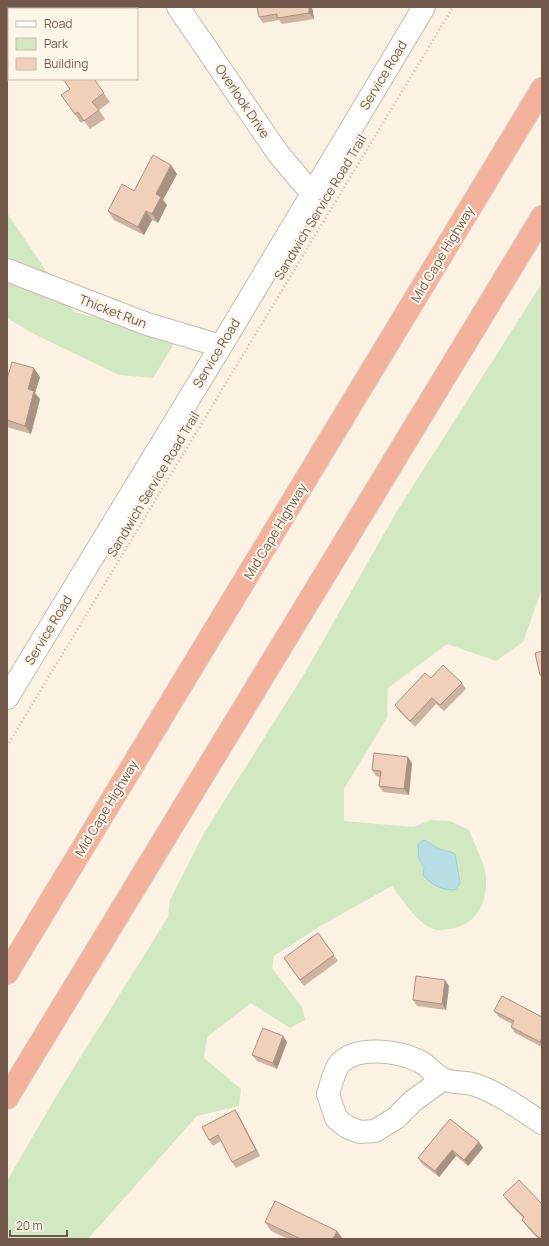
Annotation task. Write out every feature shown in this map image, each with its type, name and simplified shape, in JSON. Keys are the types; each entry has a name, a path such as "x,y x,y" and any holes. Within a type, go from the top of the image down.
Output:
{"highway":[{"name":"Mid Cape Highway","path":"7,973 542,89"},
{"path":"7,1098 542,217"}],"street":[{"name":"Overlook Drive","path":"178,7 277,152 302,182 313,192"},
{"name":"Service Road","path":"7,698 221,346 424,7"},
{"name":"Thicket Run","path":"7,270 147,324 221,346"},
{"path":"443,1079 413,1101 396,1118 375,1131 360,1132 347,1127 336,1118 328,1094 339,1064 349,1057 365,1053 398,1053 420,1061 443,1079 475,1084 511,1103 542,1123"}],"path":[{"name":"Sandwich Service Road Trail","path":"7,746 453,7"}],"green space":[{"path":"7,213 74,312 132,326 183,329 153,378 119,375 34,334 7,318"},
{"path":"542,283 542,589 523,642 496,661 447,644 388,688 387,718 344,789 344,821 414,827 431,820 450,821 469,830 486,875 485,894 479,911 474,918 459,927 437,930 424,924 406,905 392,886 322,925 274,956 272,968 302,1007 305,1020 290,1028 251,1003 207,1037 204,1058 241,1089 239,1106 197,1116 88,1239 7,1239 7,1181 58,1093 168,917 170,900 204,833 303,676 397,511"}],"water":[{"path":"423,840 439,849 455,854 460,883 455,890 437,886 423,875 424,867 419,859 418,845"}],"building":[{"path":"257,7 309,7 309,13 277,18 277,14 259,17"},
{"path":"64,80 95,80 104,93 92,102 99,110 84,121 78,112 75,114 61,95 70,89"},
{"path":"153,155 171,165 156,194 161,197 152,214 146,211 138,227 108,211 122,184 134,191"},
{"path":"12,362 34,368 28,389 34,391 25,426 7,420 7,379"},
{"path":"542,651 542,675 540,675 535,653"},
{"path":"443,665 462,683 440,705 432,698 410,721 395,705 425,673 431,678"},
{"path":"374,753 408,757 404,789 379,786 381,771 372,770"},
{"path":"318,933 334,955 300,980 284,958"},
{"path":"416,976 445,980 442,1004 413,1000"},
{"path":"502,996 542,1017 542,1038 540,1042 511,1027 514,1021 494,1011"},
{"path":"263,1028 283,1036 273,1063 252,1055"},
{"path":"235,1110 256,1150 232,1162 218,1135 209,1140 202,1127"},
{"path":"450,1119 479,1142 464,1160 452,1150 435,1171 418,1158"},
{"path":"519,1180 542,1204 542,1236 539,1238 522,1220 524,1217 503,1195"},
{"path":"275,1201 337,1231 333,1239 301,1239 265,1222"}]}
